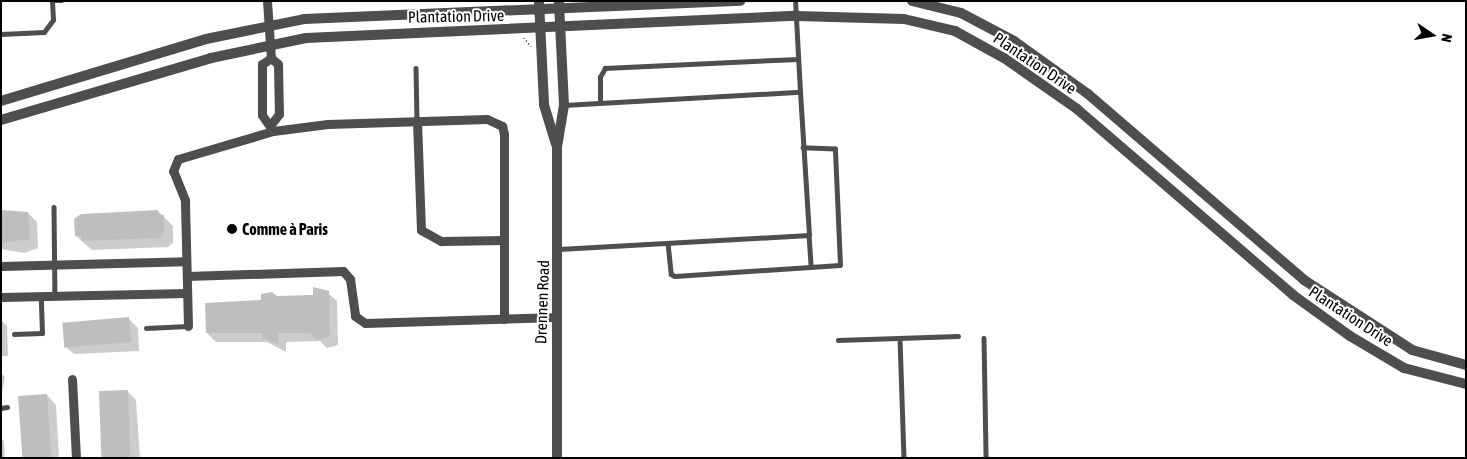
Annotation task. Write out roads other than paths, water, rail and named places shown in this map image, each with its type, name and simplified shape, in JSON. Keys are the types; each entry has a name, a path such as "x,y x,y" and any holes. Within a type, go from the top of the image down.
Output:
{"street":[{"path":"267,1 271,58 278,64 279,114 273,127"},
{"name":"Plantation Drive","path":"1,101 268,25 395,13 559,5 742,1"},
{"name":"Plantation Drive","path":"912,1 974,20 1014,41 1088,94 1304,280 1361,320 1412,350 1466,365"},
{"name":"Drennen Road","path":"557,458 559,249 557,147 564,105 559,5"},
{"name":"Drennen Road","path":"539,6 544,105 557,147"},
{"name":"Plantation Drive","path":"1,120 271,43 396,32 540,29 796,16 904,18 967,38 1004,58 1077,109 1293,295 1350,336 1404,368 1466,384"},
{"path":"967,38 974,20"},
{"path":"271,58 262,64 262,115 273,127"},
{"path":"262,91 278,91"},
{"path":"188,326 185,200 174,171 178,159 273,127 487,119 502,126 504,319"},
{"path":"417,121 421,230 441,241 504,240"},
{"path":"1,266 186,262"},
{"path":"187,276 339,270 350,279 354,316 365,323 557,317"},
{"path":"1,297 188,293"},
{"path":"72,379 76,458"}],"lane":[{"path":"1,34 44,32 53,20 52,1 62,1"},
{"path":"795,1 811,267"},
{"path":"600,103 600,77 605,68 798,59"},
{"path":"416,68 417,121"},
{"path":"564,105 800,92"},
{"path":"668,243 672,276 840,265 835,149 803,148"},
{"path":"54,207 54,296"},
{"path":"559,249 809,235"},
{"path":"14,334 42,333 41,296"},
{"path":"146,328 188,326"},
{"path":"838,340 958,336"},
{"path":"900,338 904,458"},
{"path":"984,338 986,458"},
{"path":"1,408 7,407"}],"place":[{"name":"Comme à Paris","path":"232,229"}]}
